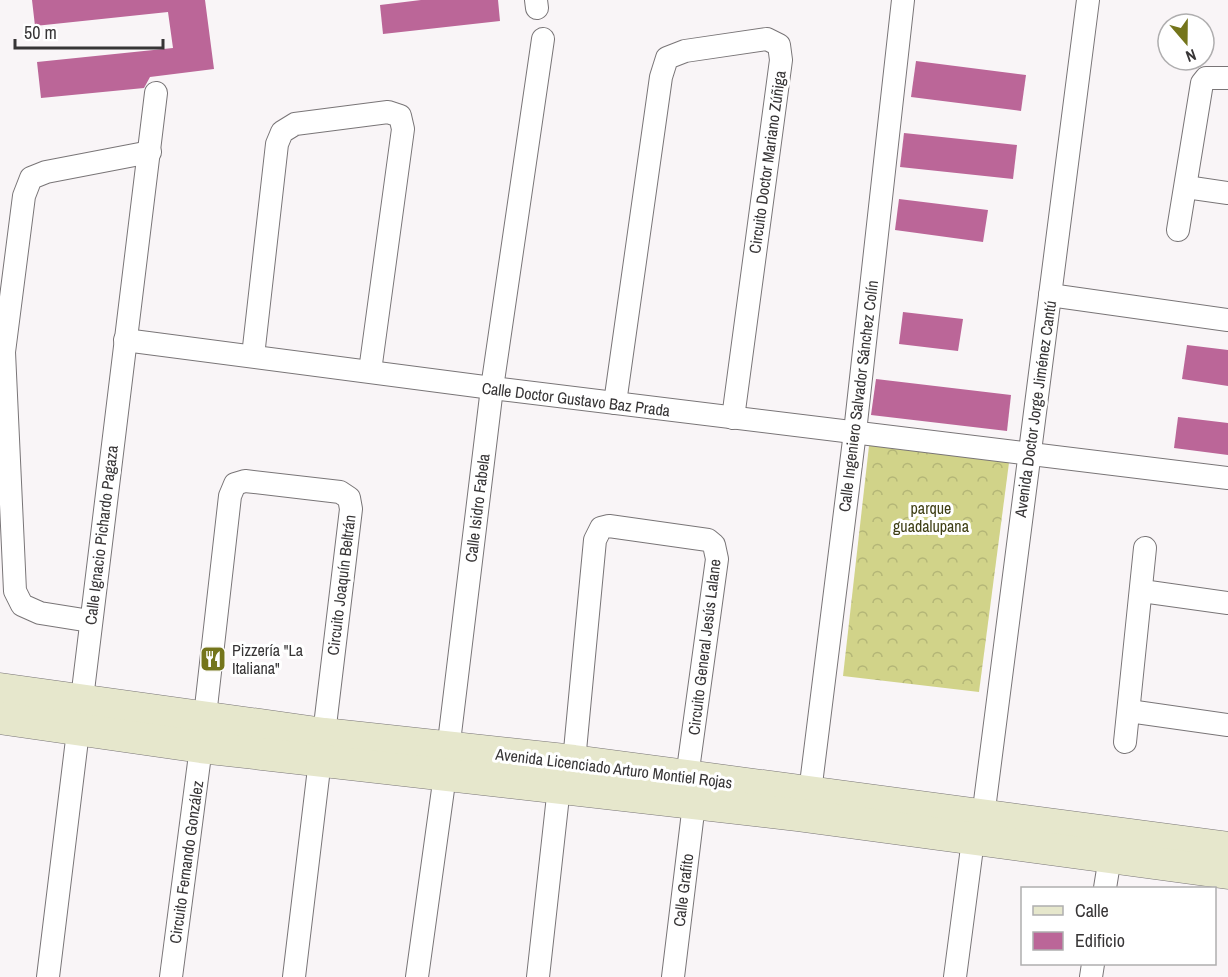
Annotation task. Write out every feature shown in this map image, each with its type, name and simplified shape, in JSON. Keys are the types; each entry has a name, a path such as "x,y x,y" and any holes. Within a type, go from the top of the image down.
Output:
{"main road":[{"name":"Avenida Licenciado Arturo Montiel Rojas","path":"0,688 79,714 201,747 322,747 566,774 978,828 1228,848"},
{"name":"Avenida Licenciado Arturo Montiel Rojas","path":"0,718 79,714 205,716 322,747"},
{"name":"Avenida Licenciado Arturo Montiel Rojas","path":"690,790 810,792 1110,856 1228,873"}],"street":[{"name":"Calle Ingeniero Salvador Sánchez Colín","path":"810,792 855,432 903,0"},
{"name":"Avenida Doctor Jorge Jiménez Cantú","path":"955,977 978,828 1088,0"},
{"name":"Calle Isidro Fabela","path":"417,977 492,388 543,39"},
{"name":"Circuito Doctor Mariano Zúñiga","path":"615,403 661,77 667,58 686,51 768,39 779,45 781,60 733,418"},
{"path":"1178,230 1202,83 1206,78 1228,78"},
{"name":"Calle Ignacio Pichardo Pagaza","path":"48,977 156,93"},
{"path":"253,356 277,144 282,132 295,124 388,112 400,117 403,129 370,371"},
{"path":"90,621 40,613 22,605 15,591 4,352 24,196 31,178 45,172 150,152"},
{"path":"1186,187 1228,193"},
{"path":"1050,295 1228,320"},
{"name":"Calle Doctor Gustavo Baz Prada","path":"125,340 492,388 1228,478"},
{"name":"Circuito Joaquín Beltrán","path":"205,716 230,496 235,484 245,481 340,492 349,498 351,509 322,747"},
{"name":"Circuito General Jesús Lalane","path":"566,774 595,540 601,528 609,526 708,540 714,545 717,559 690,790"},
{"path":"1125,742 1145,548"},
{"path":"1142,591 1228,603"},
{"path":"1129,711 1228,725"},
{"name":"Circuito Fernando González","path":"171,977 201,747"},
{"path":"294,977 322,747"},
{"path":"538,977 566,774"},
{"name":"Calle Grafito","path":"680,976 690,790"},
{"path":"1105,887 1110,856"}],"green space":[{"name":"parque guadalupana","path":"870,437 1010,455 979,692 843,676"}],"building":[{"path":"32,0 205,0 214,69 150,77 144,88 41,98 37,62 173,48 168,12 35,26"},
{"path":"421,0 498,0 500,21 383,34 380,5"},
{"path":"916,61 1026,75 1021,111 911,97"},
{"path":"904,133 1017,145 1013,179 900,167"},
{"path":"899,199 988,210 983,242 895,230"},
{"path":"903,312 963,319 958,351 899,344"},
{"path":"1187,345 1228,350 1228,386 1182,379"},
{"path":"876,379 1011,395 1007,431 871,415"},
{"path":"1178,417 1228,423 1228,455 1174,448"}],"place":[{"name":"Pizzería \"La Italiana\"","path":"213,659"}]}
